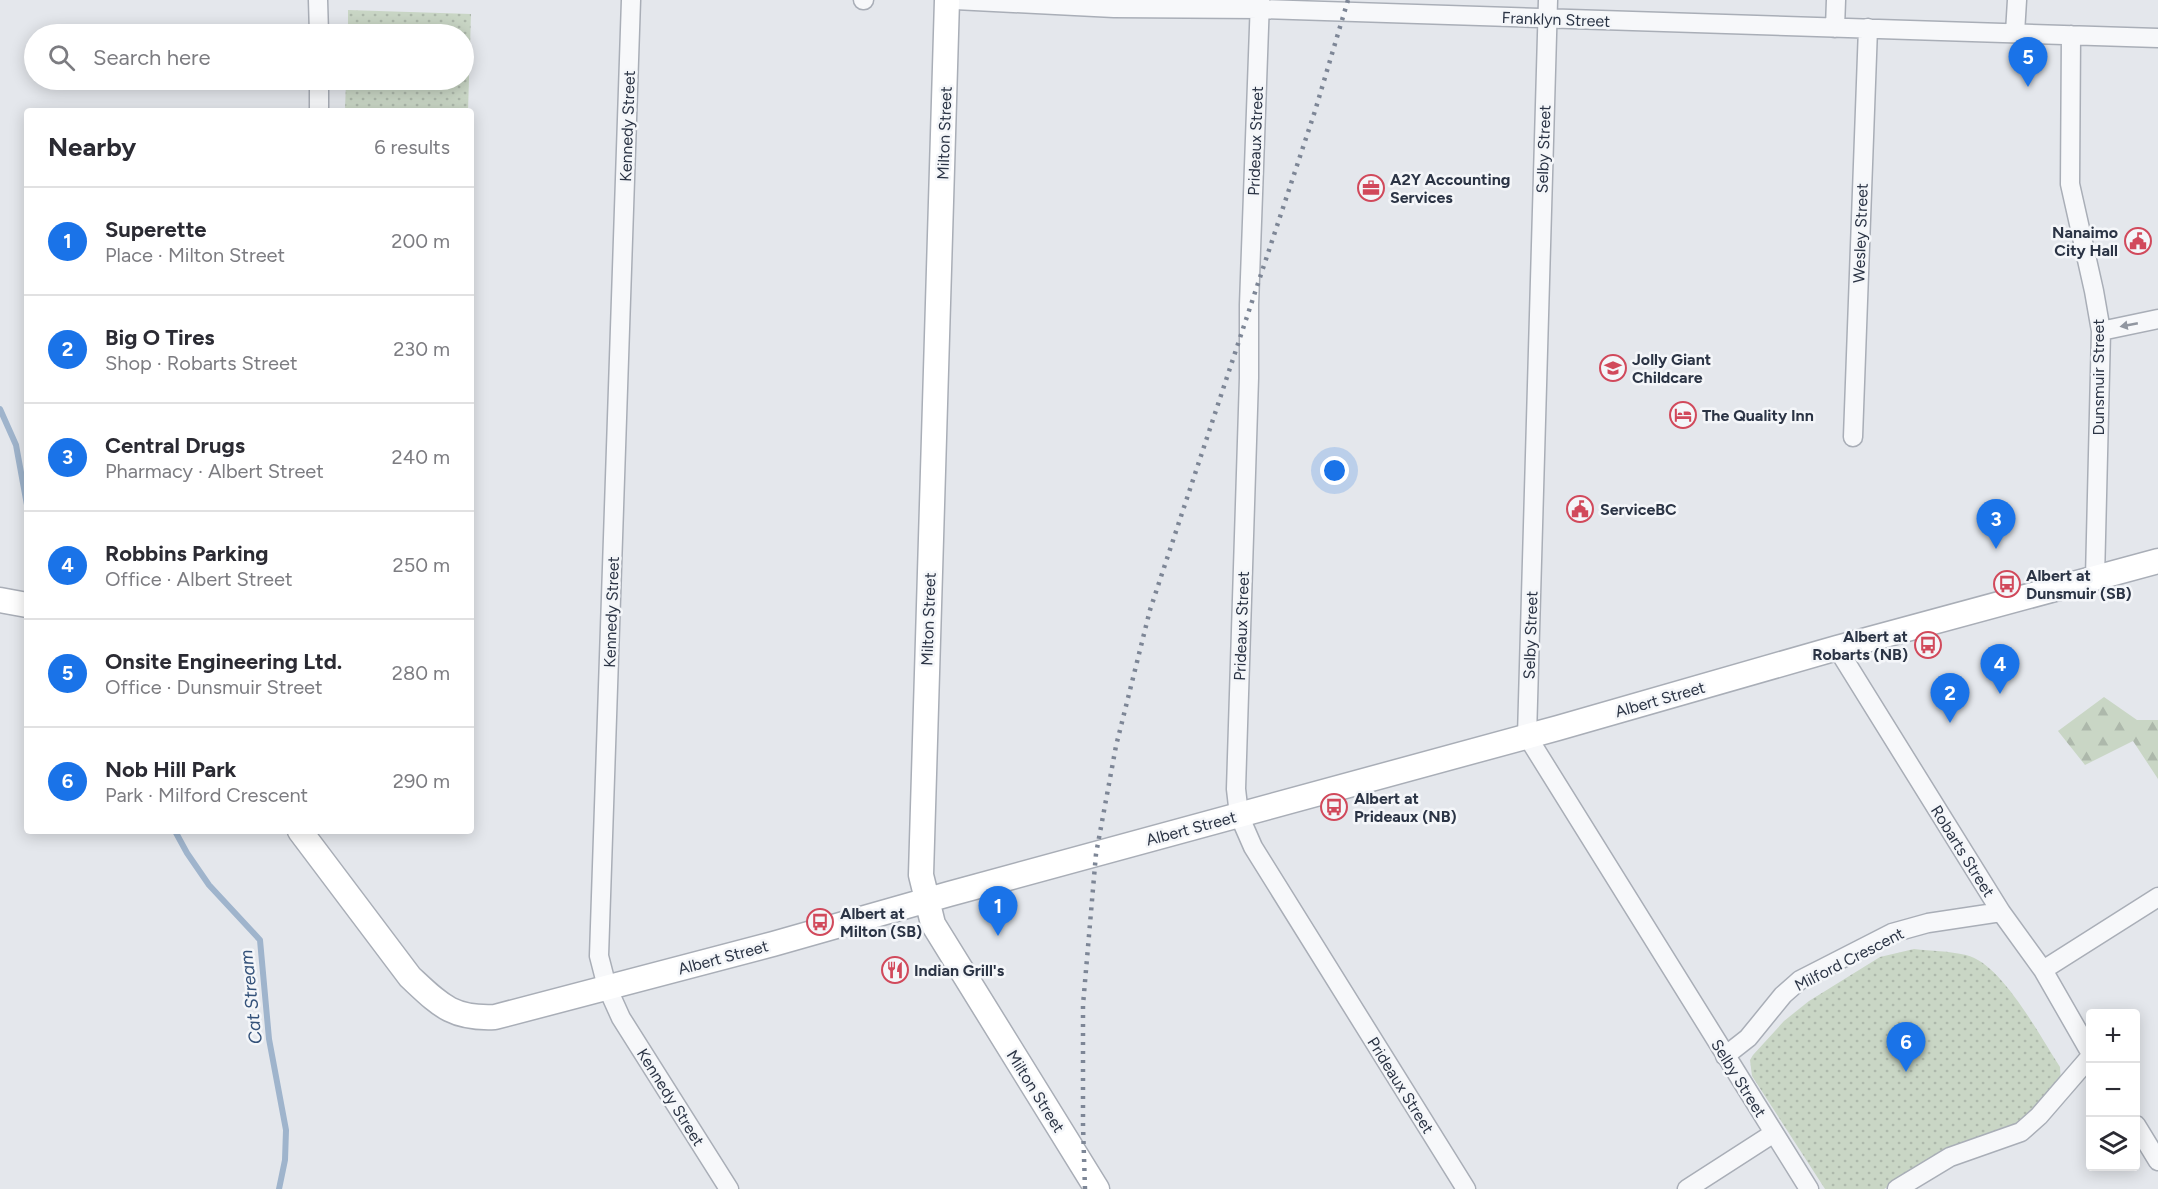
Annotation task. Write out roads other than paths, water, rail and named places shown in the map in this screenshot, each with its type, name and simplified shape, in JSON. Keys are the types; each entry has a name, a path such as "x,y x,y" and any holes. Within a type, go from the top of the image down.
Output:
{"street":[{"path":"318,0 319,24"},
{"name":"Kennedy Street","path":"631,0 599,956 607,987 621,1018 729,1189"},
{"name":"Milton Street","path":"947,0 921,875 933,924 1097,1189"},
{"name":"Franklyn Street","path":"955,0 1114,8 1260,4 1547,19 2158,38"},
{"name":"Selby Street","path":"1548,0 1527,736 1809,1189"},
{"path":"1835,28 1836,0"},
{"path":"2015,33 2017,0"},
{"name":"Prideaux Street","path":"1260,4 1236,789 1239,815 1253,847 1466,1189"},
{"name":"Wesley Street","path":"1853,437 1868,28"},
{"name":"Dunsmuir Street","path":"2071,35 2070,184 2101,331 2095,578"},
{"path":"319,90 319,108"},
{"path":"2101,331 2158,319"},
{"name":"Albert Street","path":"302,834 410,977 449,1010 464,1016 495,1017 782,942 2158,561"},
{"path":"0,600 24,604"},
{"name":"Robarts Street","path":"1838,648 2001,912 2043,970 2086,1043"},
{"path":"2043,970 2158,897"},
{"name":"Milford Crescent","path":"1725,1056 1748,1038 1778,1000 1800,980 1892,933 1928,923 2001,912"},
{"path":"1897,1189 1950,1157 2021,1132 2039,1116 2086,1063"},
{"path":"2140,1132 2158,1161"},
{"path":"1687,1189 1774,1133"}],"waterway":[{"name":"Cat Stream","path":"0,409 16,445 24,489"},
{"name":"Cat Stream","path":"177,834 209,885 260,940 269,1039 286,1130 285,1160 279,1189"}],"railway":[{"path":"1085,1189 1083,1005 1096,854 1116,746 1150,610 1315,111 1348,0"}],"place":[{"name":"Onsite Engineering Ltd.","path":"2028,87"},
{"name":"A2Y Accounting Services","path":"1371,188"},
{"name":"Nanaimo City Hall","path":"2138,241"},
{"name":"Jolly Giant Childcare","path":"1613,368"},
{"name":"The Quality Inn","path":"1683,415"},
{"name":"ServiceBC","path":"1580,509"},
{"name":"Central Drugs","path":"1996,549"},
{"name":"Albert at Dunsmuir (SB)","path":"2007,584"},
{"name":"Albert at Robarts (NB)","path":"1928,645"},
{"name":"Robbins Parking","path":"2000,694"},
{"name":"Big O Tires","path":"1950,723"},
{"name":"Albert at Prideaux (NB)","path":"1334,807"},
{"name":"Albert at Milton (SB)","path":"820,922"},
{"name":"Superette","path":"998,936"},
{"name":"Indian Grill's","path":"895,970"},
{"name":"Nob Hill Park","path":"1906,1072"}]}
